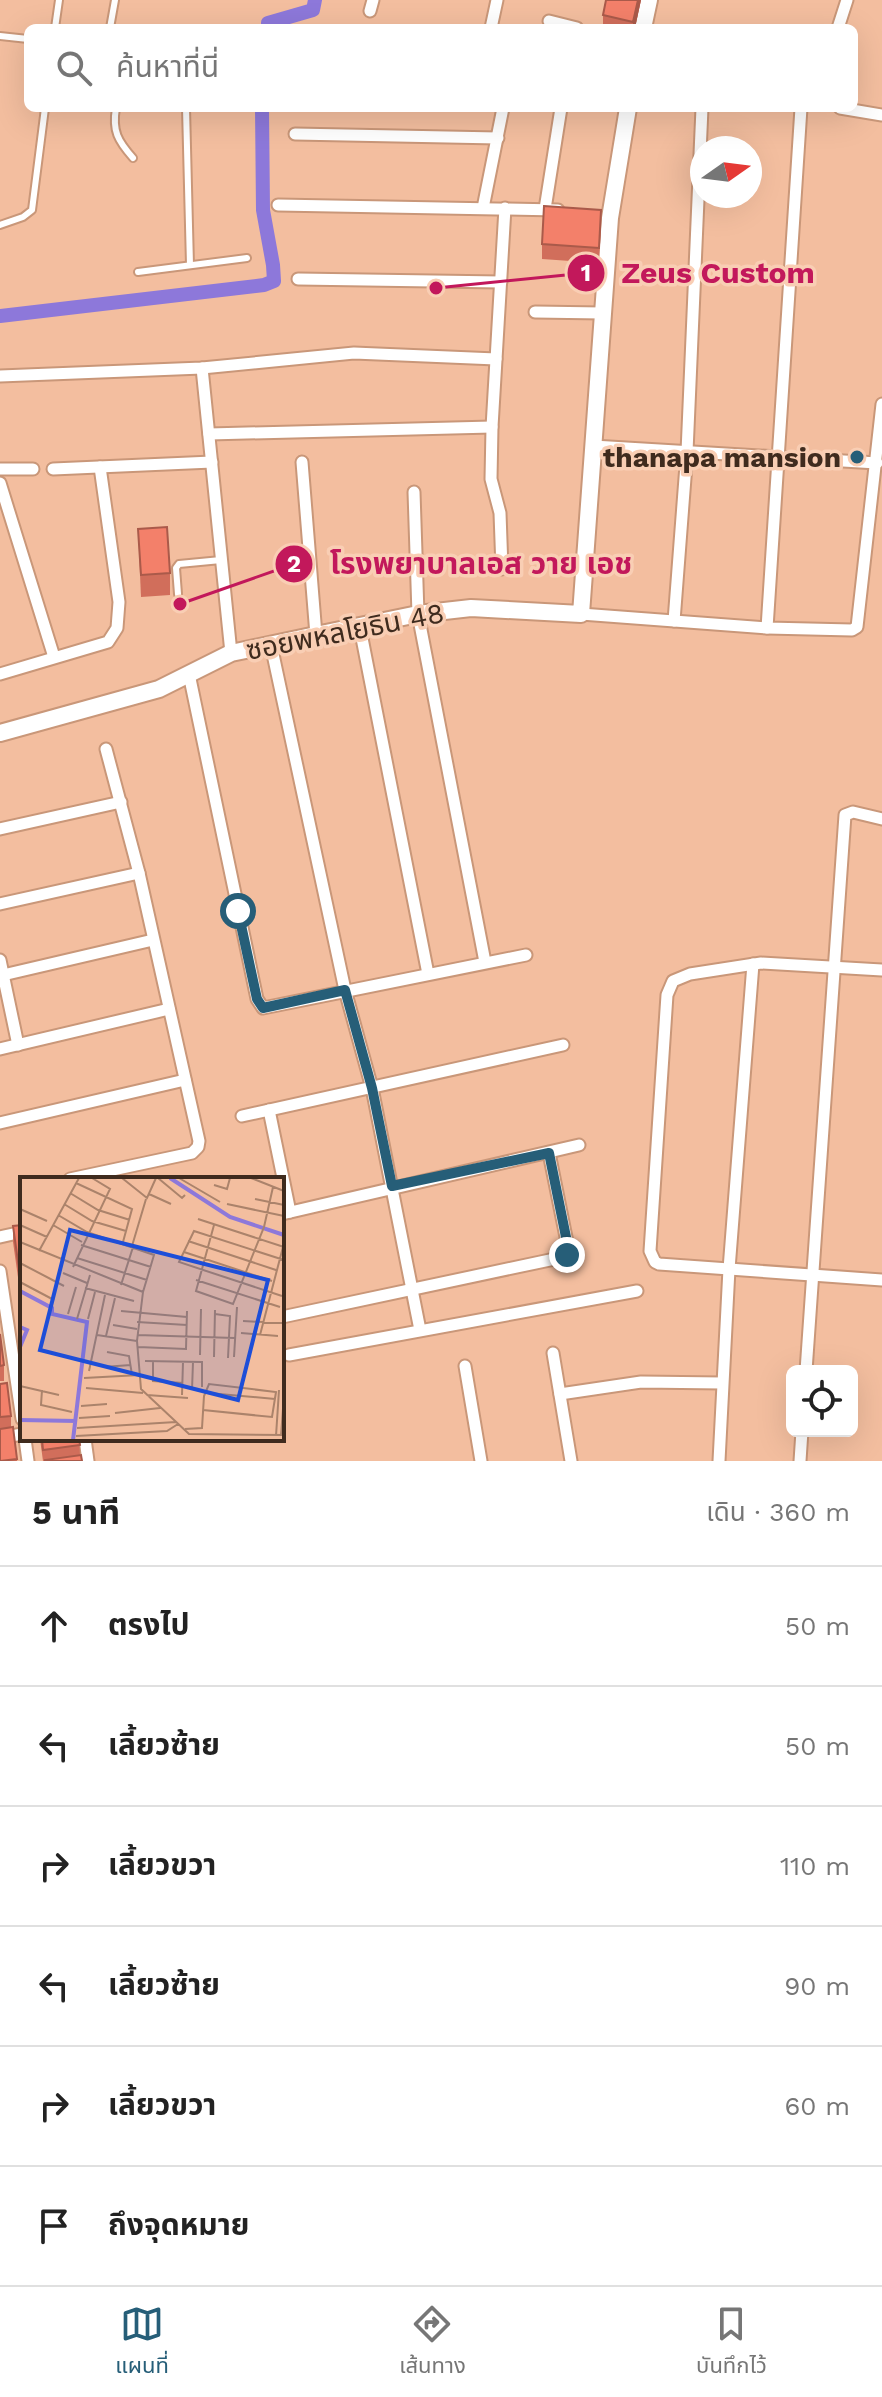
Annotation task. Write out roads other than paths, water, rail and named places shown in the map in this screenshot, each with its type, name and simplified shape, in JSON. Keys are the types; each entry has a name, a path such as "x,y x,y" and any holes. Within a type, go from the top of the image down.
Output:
{"street":[{"path":"492,24 497,0"},
{"path":"644,24 649,0"},
{"path":"839,24 847,0"},
{"path":"549,21 561,24"},
{"path":"858,111 882,115"},
{"path":"483,208 502,112"},
{"path":"545,209 560,112"},
{"path":"627,112 604,217 602,313 581,614 767,628 852,630 857,627 879,462 882,404"},
{"path":"674,621 687,452 702,112"},
{"path":"767,628 801,112"},
{"path":"295,134 498,138"},
{"path":"278,205 505,208 571,212"},
{"path":"502,569 500,513 491,479 505,208"},
{"path":"298,279 501,282"},
{"path":"535,312 602,313"},
{"path":"0,376 202,368 354,353 496,359"},
{"path":"202,368 231,653"},
{"path":"209,434 492,427"},
{"path":"593,446 879,462"},
{"path":"53,469 212,462"},
{"path":"302,462 316,635"},
{"path":"0,674 108,642 117,628 119,602 100,467"},
{"path":"0,469 33,469"},
{"path":"0,483 54,657"},
{"path":"414,492 418,614 485,962"},
{"name":"ซอยพหลโยธิน 48","path":"0,733 159,689 231,653 418,614 471,608 581,614"},
{"path":"360,628 428,974"},
{"path":"271,645 345,990 372,1088 420,1330"},
{"path":"189,674 260,1005 266,1008 526,955"},
{"path":"79,1177 195,1151 199,1141 139,873 106,749"},
{"path":"0,829 121,802"},
{"path":"806,1365 845,815 853,812 882,819"},
{"path":"0,904 139,873"},
{"path":"3,975 153,940"},
{"path":"0,960 18,1045"},
{"path":"719,1461 729,1269 753,964"},
{"path":"882,970 753,964 690,974 677,978 668,988 650,1251 651,1257 659,1264 882,1280"},
{"path":"0,1049 169,1009"},
{"path":"242,1116 563,1045"},
{"path":"0,1123 185,1080"},
{"path":"269,1110 280,1177"},
{"path":"286,1213 579,1145"},
{"path":"284,1317 567,1255 549,1153"},
{"path":"0,1237 20,1232"},
{"path":"0,1271 6,1341 20,1409"},
{"path":"289,1355 637,1291"},
{"path":"553,1353 571,1461"},
{"path":"465,1366 481,1461"},
{"path":"560,1394 641,1382 722,1383"},
{"path":"0,1438 20,1437"},
{"path":"800,1461 802,1437"},
{"path":"24,1441 28,1461"},
{"path":"85,1441 88,1461"}],"lane":[{"path":"56,24 59,0"},
{"path":"111,24 115,0"},
{"path":"0,36 24,39"},
{"path":"0,225 23,217 32,210 44,112"},
{"path":"116,112 115,132 133,158"},
{"path":"186,112 190,265"},
{"path":"138,272 247,258"},
{"path":"178,594 176,568 179,564 223,560"}],"waterway":[{"path":"268,24 313,10 315,0"},
{"path":"0,316 264,285 274,281 263,210 262,112"}],"place":[{"name":"Zeus Custom","path":"436,288"},
{"name":"thanapa mansion","path":"857,457"},
{"name":"โรงพยาบาลเอส วาย เอช","path":"180,604"}]}
